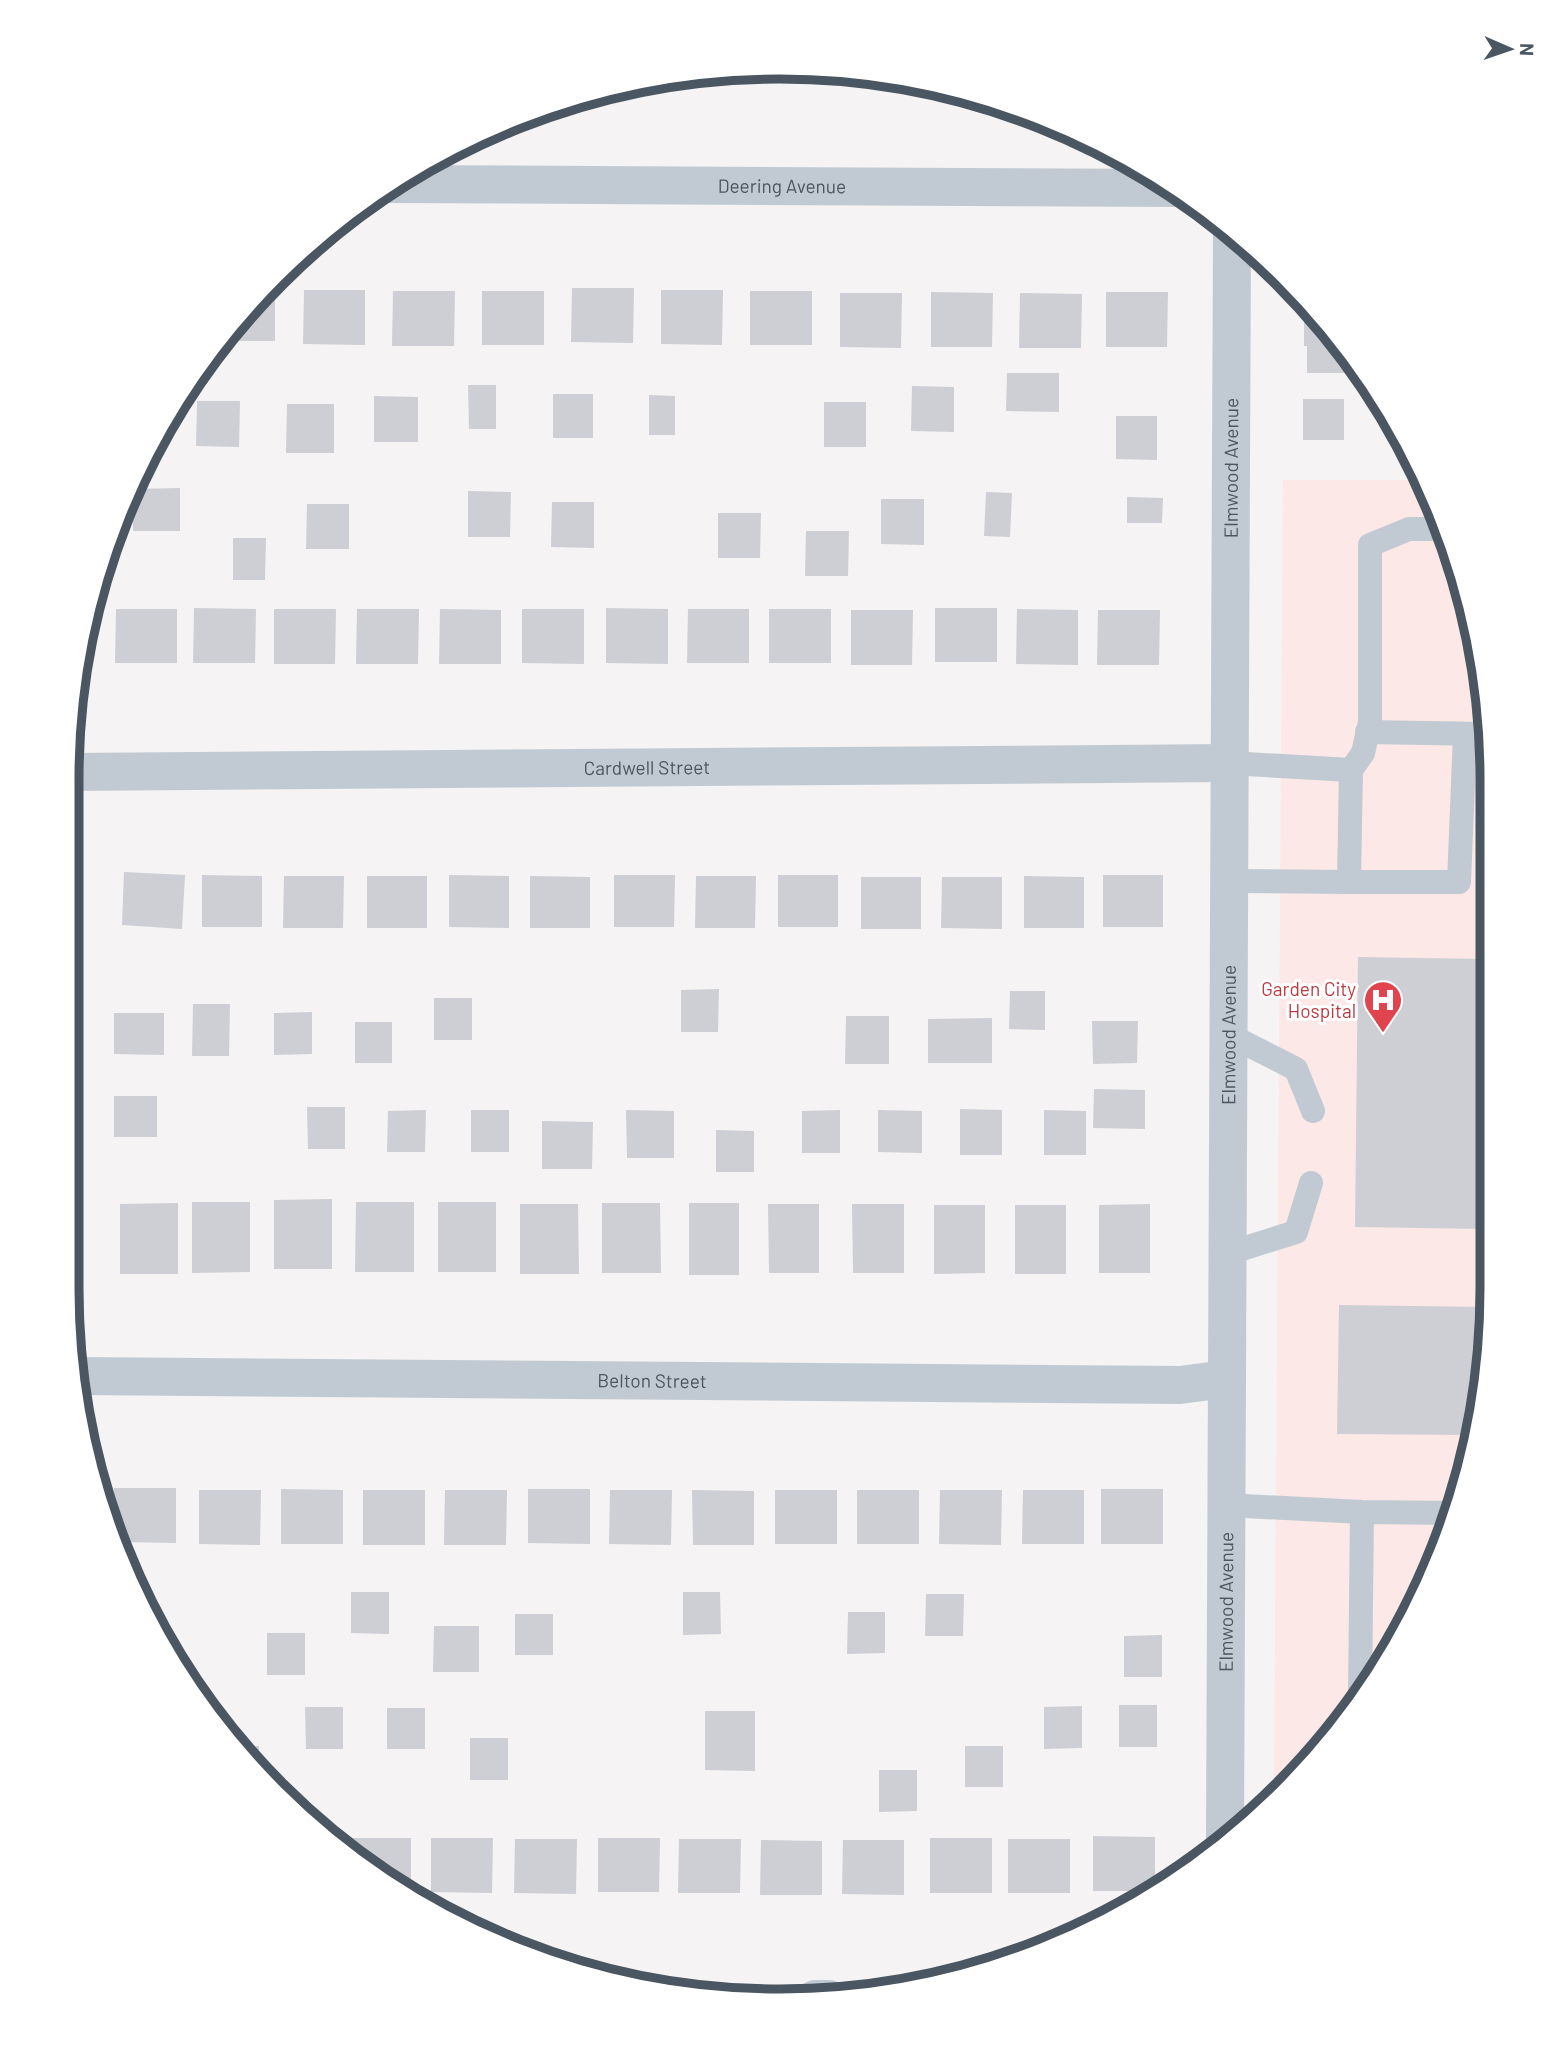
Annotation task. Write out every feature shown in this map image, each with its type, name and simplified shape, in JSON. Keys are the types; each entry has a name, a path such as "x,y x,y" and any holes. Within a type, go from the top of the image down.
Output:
{"street":[{"name":"Deering Avenue","path":"411,184 1154,188"},
{"name":"Elmwood Avenue","path":"1225,1829 1232,245"},
{"name":"Cardwell Street","path":"79,772 1228,763"},
{"name":"Belton Street","path":"85,1376 1180,1385 1226,1379"}],"lane":[{"path":"1349,882 1350,769 1363,753 1370,722 1370,545 1409,529 1434,529"},
{"path":"1228,881 1459,882 1476,734 1367,732"},
{"path":"1228,763 1350,769"},
{"path":"1227,1034 1296,1069 1313,1111"},
{"path":"1226,1254 1296,1232 1311,1183"},
{"path":"1226,1505 1443,1513"},
{"path":"1360,1680 1362,1512"}],"shaded area":[{"name":"Garden City Hospital","path":"1283,480 1413,480 1443,554 1456,598 1467,643 1479,734 1479,1334 1467,1425 1443,1514 1427,1557 1386,1639 1362,1678 1306,1751 1274,1785"}],"building":[{"path":"572,288 634,288 633,343 571,342"},
{"path":"304,290 365,290 365,345 303,344"},
{"path":"661,290 723,290 722,345 661,344"},
{"path":"393,291 455,291 454,346 392,346"},
{"path":"482,291 544,291 544,345 482,345"},
{"path":"750,291 812,291 812,345 750,345"},
{"path":"931,292 993,293 992,347 931,347"},
{"path":"1106,292 1168,292 1167,347 1106,347"},
{"path":"840,293 902,293 901,348 840,347"},
{"path":"1020,293 1082,294 1081,348 1019,348"},
{"path":"275,294 275,341 234,341"},
{"path":"1304,315 1350,373 1307,373 1307,346 1304,346"},
{"path":"1007,373 1059,373 1059,412 1006,411"},
{"path":"468,385 496,385 496,429 469,429"},
{"path":"912,386 954,387 954,432 911,431"},
{"path":"553,394 593,394 593,438 553,438"},
{"path":"649,395 675,396 675,435 649,435"},
{"path":"374,396 418,397 418,442 374,442"},
{"path":"1303,399 1344,399 1344,440 1303,440"},
{"path":"197,401 240,401 239,447 196,446"},
{"path":"824,402 866,402 866,447 824,447"},
{"path":"287,404 334,404 334,453 286,453"},
{"path":"1116,416 1157,416 1157,460 1116,459"},
{"path":"180,488 180,531 133,531 133,509 142,489"},
{"path":"468,491 511,492 510,537 468,537"},
{"path":"986,492 1012,493 1010,537 984,536"},
{"path":"1127,497 1163,498 1162,523 1127,523"},
{"path":"881,499 924,499 924,545 881,544"},
{"path":"552,502 594,502 594,548 551,547"},
{"path":"307,504 349,504 349,549 306,549"},
{"path":"718,513 761,513 760,558 718,558"},
{"path":"806,531 849,531 848,576 805,576"},
{"path":"233,538 266,538 265,580 233,580"},
{"path":"194,608 256,609 255,663 193,663"},
{"path":"606,608 668,609 668,664 606,663"},
{"path":"935,608 997,608 997,662 935,662"},
{"path":"116,609 177,609 177,663 115,663"},
{"path":"274,609 336,609 335,664 274,664"},
{"path":"357,609 419,609 418,664 356,664"},
{"path":"440,609 501,610 501,664 439,664"},
{"path":"522,609 584,609 584,664 522,663"},
{"path":"688,609 749,609 749,663 687,663"},
{"path":"769,609 831,609 831,663 769,663"},
{"path":"1017,609 1078,610 1078,665 1016,664"},
{"path":"851,610 913,610 912,665 851,665"},
{"path":"1098,610 1160,610 1159,665 1097,665"},
{"path":"124,872 185,875 182,929 122,925"},
{"path":"202,875 262,876 262,927 202,927"},
{"path":"449,875 509,876 509,928 449,927"},
{"path":"614,875 675,875 674,927 614,927"},
{"path":"778,875 838,875 838,927 778,927"},
{"path":"1103,875 1163,875 1163,927 1103,927"},
{"path":"284,876 344,876 343,928 283,928"},
{"path":"367,876 427,876 427,928 367,928"},
{"path":"530,876 590,877 590,928 530,928"},
{"path":"696,876 756,876 755,928 695,928"},
{"path":"1024,876 1084,877 1084,928 1024,928"},
{"path":"861,877 921,877 921,929 861,929"},
{"path":"942,877 1002,877 1002,929 941,928"},
{"path":"1358,957 1480,959 1480,1229 1355,1227"},
{"path":"719,989 718,1032 681,1032 681,990"},
{"path":"1010,991 1045,991 1045,1030 1009,1029"},
{"path":"434,998 472,998 472,1040 434,1040"},
{"path":"193,1004 230,1004 229,1056 192,1056"},
{"path":"312,1012 312,1054 274,1055 274,1013"},
{"path":"114,1013 164,1013 164,1055 114,1054"},
{"path":"846,1016 889,1016 889,1064 845,1064"},
{"path":"992,1018 992,1063 928,1063 928,1019"},
{"path":"1092,1021 1138,1021 1137,1063 1093,1064"},
{"path":"355,1022 392,1022 392,1063 355,1063"},
{"path":"1094,1089 1145,1090 1145,1129 1093,1128"},
{"path":"114,1096 157,1096 157,1137 114,1137"},
{"path":"307,1107 345,1107 345,1149 308,1149"},
{"path":"960,1109 1002,1110 1002,1155 960,1155"},
{"path":"426,1110 425,1152 387,1152 388,1111"},
{"path":"471,1110 509,1110 509,1152 471,1152"},
{"path":"626,1110 674,1111 674,1158 627,1158"},
{"path":"840,1110 840,1153 802,1153 802,1111"},
{"path":"878,1110 922,1111 922,1153 878,1152"},
{"path":"1044,1110 1086,1111 1086,1155 1044,1155"},
{"path":"542,1121 593,1122 592,1169 542,1169"},
{"path":"716,1130 754,1131 754,1172 716,1172"},
{"path":"332,1199 332,1269 274,1269 274,1200"},
{"path":"192,1202 250,1202 250,1272 192,1273"},
{"path":"356,1202 414,1202 414,1272 355,1272"},
{"path":"438,1202 496,1202 496,1272 438,1272"},
{"path":"178,1203 178,1274 120,1274 120,1204"},
{"path":"602,1203 660,1203 661,1273 602,1273"},
{"path":"689,1203 739,1203 739,1275 689,1275"},
{"path":"520,1204 578,1204 579,1274 520,1274"},
{"path":"768,1204 819,1204 819,1273 769,1273"},
{"path":"852,1204 904,1204 904,1273 853,1273"},
{"path":"1150,1204 1150,1273 1099,1273 1099,1205"},
{"path":"934,1205 985,1205 985,1273 934,1274"},
{"path":"1015,1205 1066,1205 1066,1274 1015,1274"},
{"path":"1339,1305 1480,1307 1474,1380 1465,1435 1337,1434"},
{"path":"114,1488 176,1488 176,1543 126,1542 114,1507"},
{"path":"281,1489 343,1490 343,1544 281,1544"},
{"path":"528,1489 590,1489 590,1544 528,1543"},
{"path":"1101,1489 1163,1489 1163,1544 1101,1544"},
{"path":"199,1490 261,1490 260,1545 199,1544"},
{"path":"363,1490 425,1490 425,1545 363,1545"},
{"path":"445,1490 507,1490 506,1545 444,1545"},
{"path":"610,1490 672,1490 671,1545 609,1544"},
{"path":"692,1490 754,1491 754,1545 693,1545"},
{"path":"775,1490 837,1490 837,1544 775,1544"},
{"path":"857,1490 919,1490 919,1544 857,1544"},
{"path":"940,1490 1002,1490 1001,1545 939,1544"},
{"path":"1023,1490 1084,1490 1084,1544 1022,1544"},
{"path":"351,1592 389,1592 389,1634 351,1633"},
{"path":"683,1592 720,1592 721,1634 683,1635"},
{"path":"926,1594 964,1594 963,1636 925,1636"},
{"path":"848,1612 885,1612 885,1653 847,1654"},
{"path":"515,1614 553,1614 553,1655 515,1655"},
{"path":"434,1626 479,1626 479,1672 433,1672"},
{"path":"267,1633 305,1633 305,1675 267,1675"},
{"path":"1162,1635 1162,1677 1124,1677 1124,1636"},
{"path":"1119,1705 1157,1705 1157,1747 1119,1747"},
{"path":"1082,1706 1082,1748 1044,1749 1044,1707"},
{"path":"305,1707 343,1707 343,1749 306,1749"},
{"path":"387,1708 425,1708 425,1749 387,1749"},
{"path":"705,1711 755,1711 755,1771 705,1770"},
{"path":"470,1738 508,1738 508,1780 470,1780"},
{"path":"249,1746 259,1746 259,1757"},
{"path":"965,1746 1003,1746 1003,1787 965,1787"},
{"path":"879,1770 917,1770 917,1811 879,1812"},
{"path":"1093,1836 1155,1837 1155,1880 1136,1891 1093,1891"},
{"path":"349,1838 411,1838 411,1884 390,1871 349,1841"},
{"path":"431,1838 493,1838 492,1893 431,1892"},
{"path":"598,1838 660,1838 659,1892 598,1892"},
{"path":"930,1838 992,1838 992,1893 930,1893"},
{"path":"515,1839 577,1839 576,1894 514,1893"},
{"path":"679,1839 741,1839 740,1893 678,1893"},
{"path":"1008,1839 1070,1839 1070,1893 1008,1893"},
{"path":"761,1840 822,1841 822,1895 760,1895"},
{"path":"843,1840 904,1840 904,1895 842,1894"}],"place":[{"name":"Garden City Hospital","path":"1383,1034"}]}
